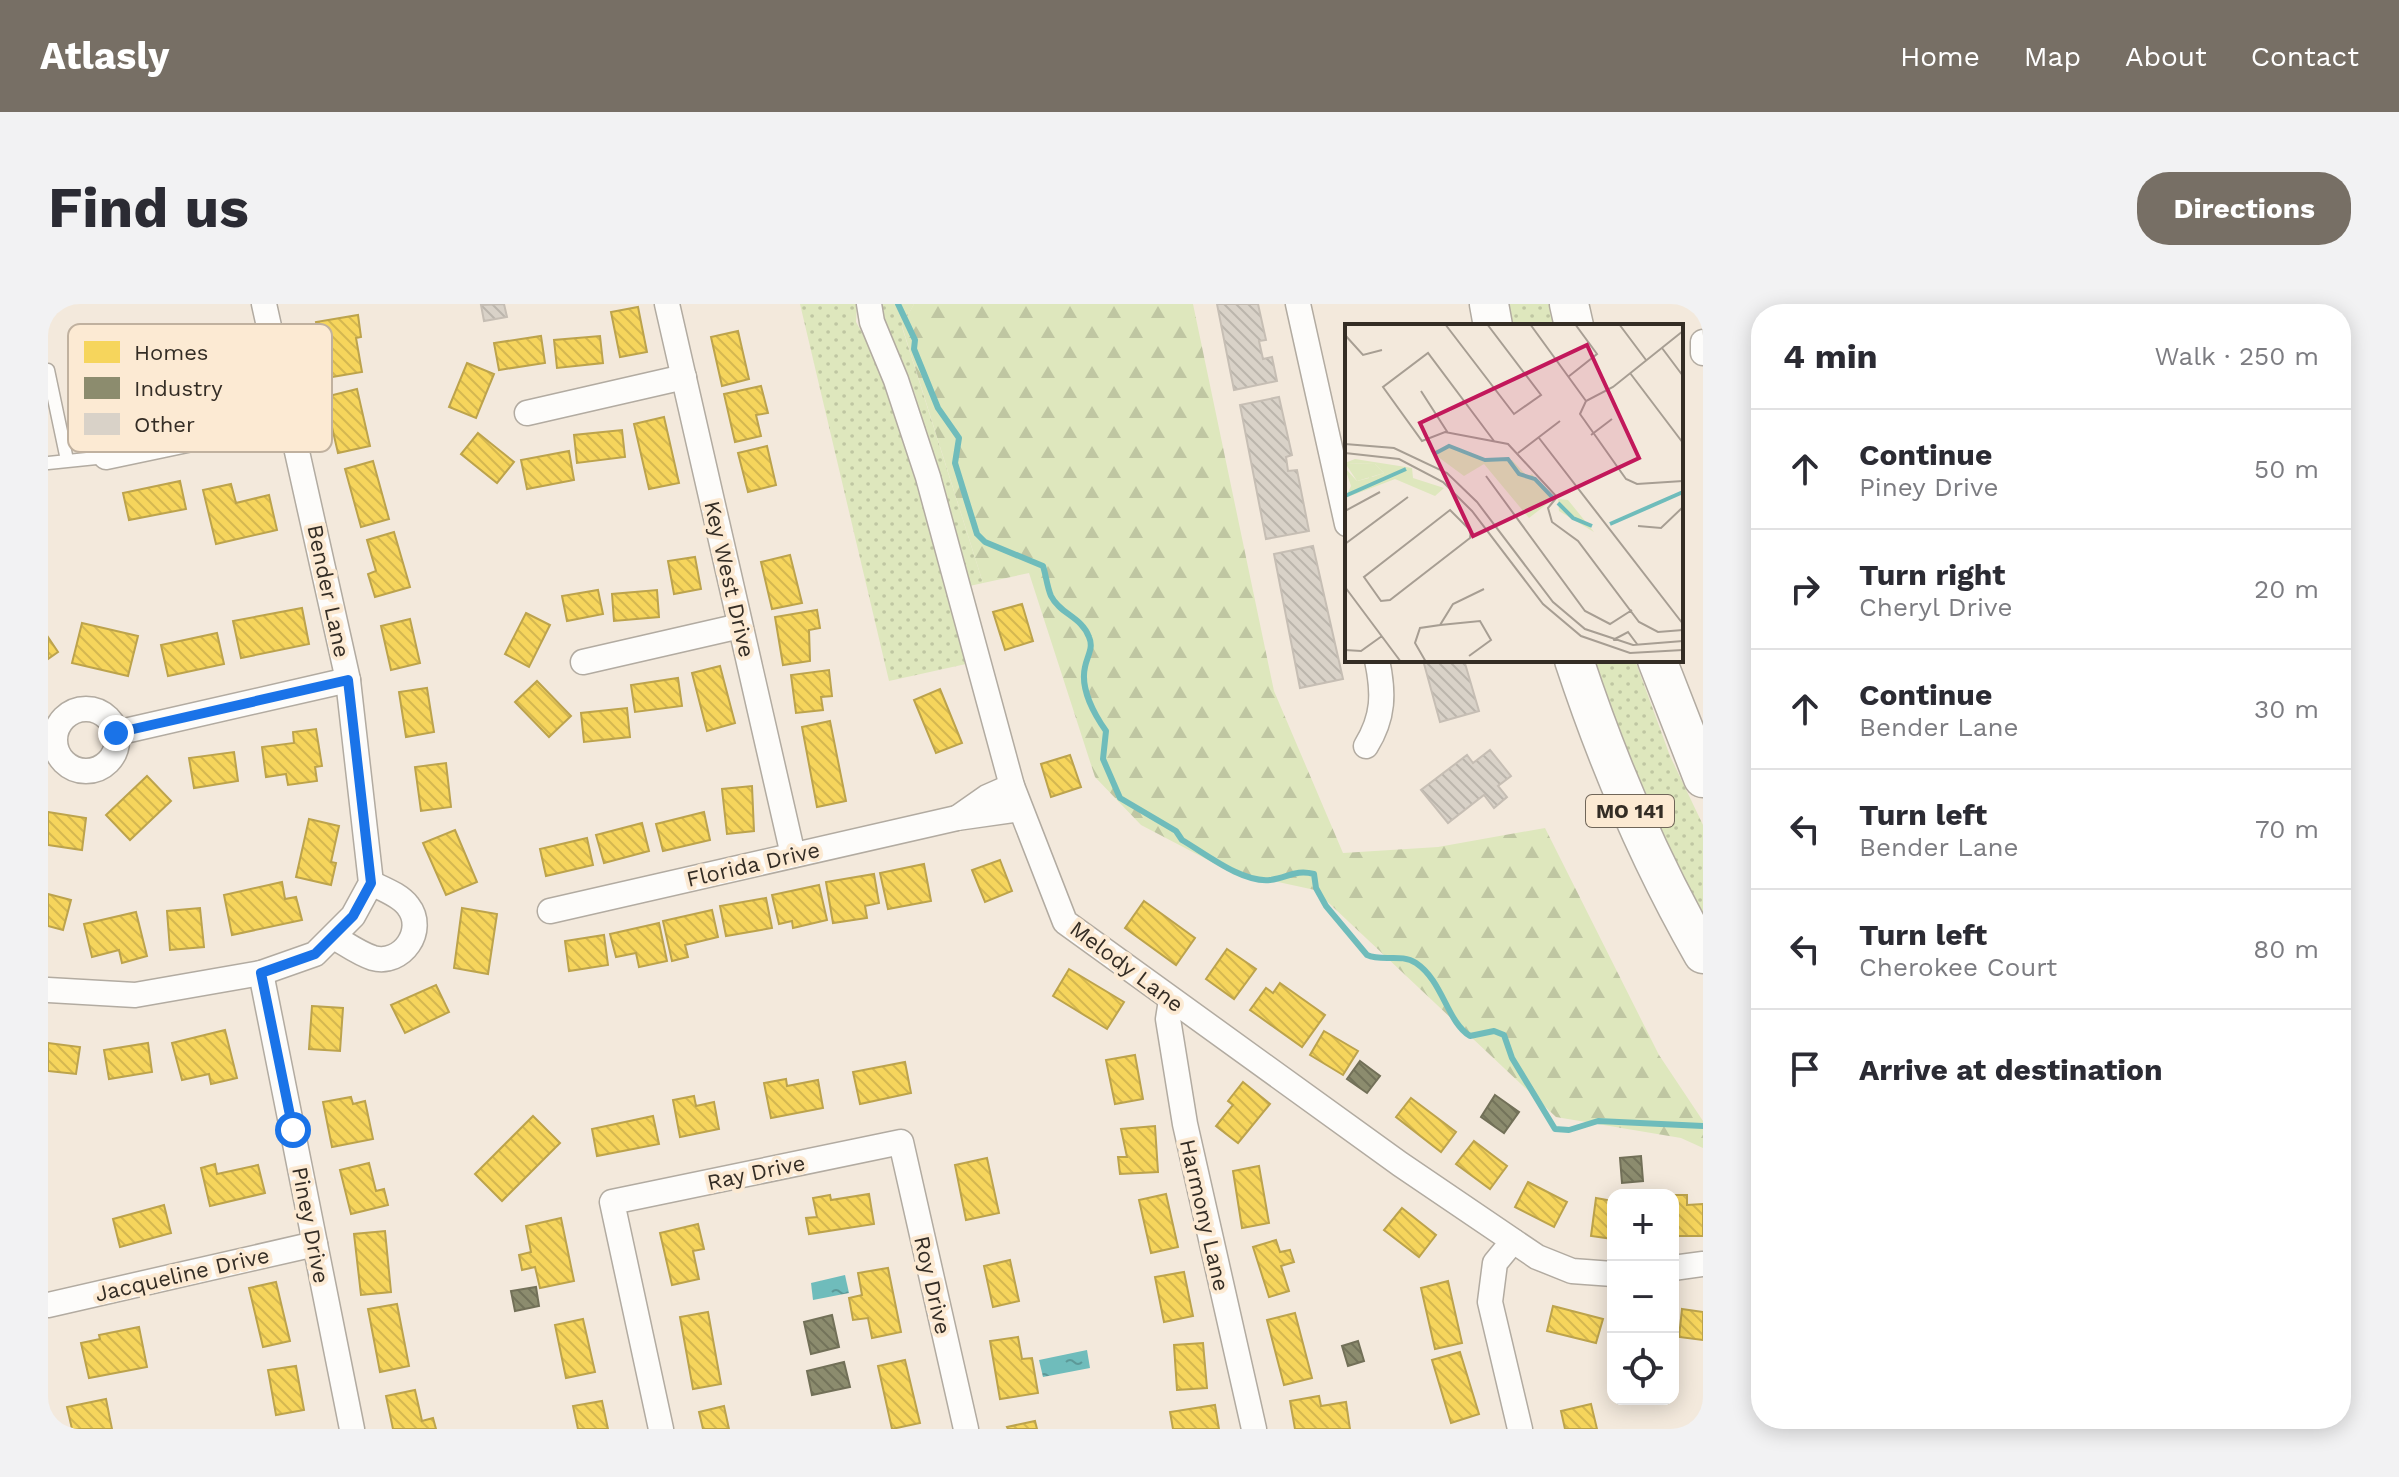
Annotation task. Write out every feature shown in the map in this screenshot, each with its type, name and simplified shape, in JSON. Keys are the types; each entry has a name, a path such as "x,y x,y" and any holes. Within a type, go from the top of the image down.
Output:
{"highway":[{"path":"1489,304 1493,324"},
{"path":"1569,304 1574,324"},
{"name":"MO 141","path":"1575,662 1616,780 1647,848 1703,954"},
{"path":"1658,662 1703,778"}],"street":[{"name":"Bender Lane","path":"264,304 269,324"},
{"name":"Key West Drive","path":"667,304 793,855"},
{"name":"Melody Lane","path":"869,304 872,322 896,380 928,477 1016,798 1065,922 1537,1257 1572,1271 1607,1274"},
{"path":"1298,304 1345,515"},
{"path":"1703,342 1703,353"},
{"path":"527,413 684,377"},
{"path":"106,457 130,452"},
{"name":"Bender Lane","path":"299,452 348,680 371,883"},
{"path":"583,662 740,626"},
{"path":"1366,746 1377,729 1383,703 1377,662"},
{"path":"116,733 348,680"},
{"name":"Florida Drive","path":"550,911 957,818 1016,798"},
{"path":"48,990 135,995 261,973 315,954 353,916 371,883 408,905 414,917 415,933 409,945 398,955 373,958 334,937"},
{"name":"Piney Drive","path":"261,973 352,1429"},
{"name":"Harmony Lane","path":"1171,1000 1168,1019 1185,1124 1254,1429"},
{"name":"Ray Drive","path":"661,1429 612,1202 901,1142"},
{"name":"Roy Drive","path":"901,1142 966,1429"},
{"path":"1513,1241 1495,1263 1490,1302 1520,1429"},
{"name":"Jacqueline Drive","path":"48,1305 315,1244"},
{"path":"1679,1267 1703,1264"}],"lane":[{"path":"48,370 67,460"},
{"path":"48,463 106,457"}],"green space":[{"path":"800,304 857,304 856,322 905,409 966,664 889,681"},
{"path":"880,304 914,304 902,327 983,583 965,587 915,394 878,313"},
{"path":"914,304 1193,304 1274,691 1343,853 1438,847 1545,828 1659,1055 1703,1121 1703,1148 1681,1138 1556,1117 1315,890 1231,872 1141,825 1095,777 1029,573 983,583 902,326"},
{"path":"1508,304 1550,304 1554,324 1512,324"},
{"path":"1594,662 1636,662 1670,756 1703,825 1703,920 1659,833"}],"water":[{"path":"845,1275 849,1293 813,1300 811,1283"},
{"path":"1087,1350 1090,1368 1043,1377 1039,1360"}],"building: Homes":[{"path":"638,307 647,352 620,357 611,312"},
{"path":"358,315 361,337 356,338 362,372 332,377 332,324 316,322"},
{"path":"738,331 749,379 722,386 711,337"},
{"path":"541,336 545,363 499,370 494,343"},
{"path":"600,336 603,363 557,368 554,340"},
{"path":"467,363 494,374 476,418 449,407"},
{"path":"761,386 768,413 756,415 761,436 735,442 724,394"},
{"path":"357,389 370,446 338,453 332,427 332,395"},
{"path":"664,417 679,483 649,489 634,424"},
{"path":"622,430 625,457 577,463 574,435"},
{"path":"478,433 514,462 497,483 461,454"},
{"path":"767,446 776,485 748,492 738,453"},
{"path":"569,451 574,480 527,489 521,460"},
{"path":"373,461 389,519 361,527 345,469"},
{"path":"180,481 186,509 129,520 123,493"},
{"path":"231,484 236,503 269,495 277,530 216,544 203,490"},
{"path":"394,532 410,587 375,597 368,574 376,571 367,540"},
{"path":"790,555 802,603 772,609 761,562"},
{"path":"695,557 701,589 674,594 668,561"},
{"path":"598,590 603,614 567,621 562,596"},
{"path":"657,590 659,617 614,621 612,594"},
{"path":"1022,604 1033,641 1005,650 993,612"},
{"path":"302,608 309,644 241,658 233,621"},
{"path":"817,610 820,628 809,630 810,661 783,665 775,617"},
{"path":"526,613 550,625 529,667 505,654"},
{"path":"410,619 420,663 391,670 381,626"},
{"path":"82,623 138,636 128,676 72,663"},
{"path":"217,633 224,664 168,676 161,645"},
{"path":"48,637 58,652 48,659"},
{"path":"720,666 735,723 707,731 692,673"},
{"path":"829,670 832,696 821,697 823,710 796,713 791,675"},
{"path":"678,678 682,706 635,712 631,685"},
{"path":"537,681 571,716 549,737 515,702"},
{"path":"427,688 434,732 406,737 399,692"},
{"path":"940,689 962,743 936,753 914,700"},
{"path":"627,708 630,737 584,742 581,713"},
{"path":"830,721 846,801 817,807 802,727"},
{"path":"316,729 322,766 315,767 317,781 288,785 286,774 266,777 262,747 294,743 293,732"},
{"path":"234,752 238,781 194,788 189,758"},
{"path":"1070,755 1081,787 1051,797 1041,764"},
{"path":"446,763 451,807 421,811 415,767"},
{"path":"147,776 171,801 130,840 106,815"},
{"path":"752,786 754,831 727,834 722,789"},
{"path":"48,812 86,818 82,850 48,845"},
{"path":"704,812 710,840 663,851 656,824"},
{"path":"309,819 339,826 331,862 336,863 331,885 296,877"},
{"path":"642,823 649,851 604,863 596,835"},
{"path":"455,830 477,882 446,895 423,843"},
{"path":"587,838 593,865 546,876 540,849"},
{"path":"1000,860 1012,891 985,902 972,870"},
{"path":"924,864 931,901 888,909 880,873"},
{"path":"874,874 879,903 865,906 867,918 833,923 826,882"},
{"path":"282,882 285,899 296,897 302,920 232,935 224,895"},
{"path":"819,885 827,920 793,928 792,921 779,924 772,895"},
{"path":"48,894 71,900 63,930 48,926"},
{"path":"766,898 772,928 726,936 720,906"},
{"path":"1144,901 1195,938 1176,965 1125,928"},
{"path":"200,908 204,947 170,950 167,911"},
{"path":"462,908 497,914 488,974 454,968"},
{"path":"712,910 718,937 685,945 688,957 672,961 663,921"},
{"path":"136,912 147,956 122,963 119,950 92,957 84,924"},
{"path":"659,923 667,961 639,967 636,953 616,957 610,934"},
{"path":"604,935 608,965 569,971 565,941"},
{"path":"1227,949 1256,969 1234,999 1206,979"},
{"path":"1069,969 1124,1002 1107,1029 1053,996"},
{"path":"1280,983 1325,1015 1302,1047 1250,1010 1266,988 1273,993"},
{"path":"436,985 449,1012 405,1033 391,1005"},
{"path":"312,1006 343,1008 340,1051 309,1049"},
{"path":"225,1030 237,1078 211,1084 209,1074 182,1080 172,1043"},
{"path":"1324,1031 1358,1051 1343,1075 1310,1055"},
{"path":"48,1043 80,1047 76,1074 48,1071"},
{"path":"148,1043 152,1072 109,1079 104,1050"},
{"path":"1135,1055 1143,1099 1115,1104 1106,1060"},
{"path":"905,1062 911,1093 860,1104 853,1072"},
{"path":"786,1079 787,1086 818,1080 823,1108 771,1118 764,1083"},
{"path":"1243,1082 1270,1104 1238,1143 1216,1126 1233,1105 1228,1101"},
{"path":"694,1096 696,1106 714,1102 719,1129 680,1137 673,1100"},
{"path":"351,1097 353,1104 365,1101 373,1139 332,1147 323,1102"},
{"path":"1411,1098 1456,1132 1441,1152 1396,1117"},
{"path":"533,1116 560,1143 502,1201 475,1174"},
{"path":"653,1116 659,1144 597,1156 592,1129"},
{"path":"1155,1126 1158,1172 1120,1174 1118,1157 1127,1157 1121,1129"},
{"path":"1474,1141 1507,1166 1490,1189 1456,1164"},
{"path":"987,1158 999,1213 966,1220 955,1165"},
{"path":"369,1163 376,1191 384,1189 388,1205 351,1214 340,1170"},
{"path":"215,1164 217,1174 258,1165 265,1193 210,1206 201,1168"},
{"path":"1259,1166 1269,1223 1242,1228 1233,1171"},
{"path":"1528,1182 1567,1202 1554,1227 1515,1207"},
{"path":"869,1194 874,1224 809,1234 806,1218 817,1217 813,1198 830,1195 831,1200"},
{"path":"1166,1194 1178,1247 1151,1253 1139,1200"},
{"path":"1679,1195 1687,1195 1687,1205 1703,1204 1703,1236 1679,1236"},
{"path":"1596,1198 1607,1200 1607,1238 1591,1236"},
{"path":"164,1205 171,1233 120,1247 113,1219"},
{"path":"1402,1208 1436,1235 1419,1257 1384,1230"},
{"path":"561,1218 574,1281 540,1288 535,1267 522,1270 519,1255 531,1252 526,1226"},
{"path":"698,1224 704,1249 693,1251 699,1279 672,1285 660,1233"},
{"path":"385,1231 391,1292 361,1295 354,1234"},
{"path":"1276,1240 1280,1252 1290,1250 1294,1262 1281,1266 1289,1291 1269,1297 1253,1247"},
{"path":"1010,1260 1019,1301 993,1307 984,1266"},
{"path":"888,1268 901,1332 872,1338 868,1318 853,1320 849,1298 862,1295 858,1273"},
{"path":"1184,1272 1193,1316 1164,1322 1155,1277"},
{"path":"1448,1281 1462,1343 1435,1349 1421,1288"},
{"path":"276,1282 290,1341 263,1347 249,1288"},
{"path":"397,1304 409,1366 380,1372 368,1309"},
{"path":"1553,1306 1603,1319 1596,1343 1547,1331"},
{"path":"1682,1309 1703,1312 1703,1340 1679,1337"},
{"path":"708,1312 721,1384 693,1389 680,1317"},
{"path":"1295,1313 1312,1378 1284,1385 1267,1320"},
{"path":"583,1319 595,1372 566,1378 555,1325"},
{"path":"139,1327 147,1367 89,1378 81,1343 100,1339 99,1335"},
{"path":"1018,1337 1022,1359 1032,1358 1038,1393 1000,1399 990,1341"},
{"path":"1203,1343 1207,1388 1177,1390 1174,1345"},
{"path":"1460,1352 1479,1414 1451,1423 1432,1360"},
{"path":"905,1360 920,1423 892,1429 878,1366"},
{"path":"296,1366 304,1410 276,1415 268,1370"},
{"path":"415,1390 422,1421 433,1418 436,1429 393,1429 386,1396"},
{"path":"1319,1396 1321,1406 1346,1402 1350,1429 1295,1429 1290,1401"},
{"path":"106,1399 112,1429 72,1429 67,1407"},
{"path":"602,1401 608,1429 578,1429 573,1406"},
{"path":"1591,1404 1597,1429 1565,1429 1561,1411"},
{"path":"1215,1405 1219,1429 1173,1429 1170,1412"},
{"path":"724,1406 729,1429 703,1429 699,1412"},
{"path":"1035,1421 1037,1429 1007,1427"}],"building: Industry":[{"path":"1360,1061 1380,1076 1367,1093 1347,1079"},
{"path":"1495,1095 1519,1112 1504,1133 1481,1117"},
{"path":"1641,1156 1643,1181 1622,1183 1620,1158"},
{"path":"536,1287 539,1306 515,1311 511,1291"},
{"path":"832,1315 839,1347 811,1354 804,1322"},
{"path":"1358,1341 1364,1361 1348,1366 1342,1346"},
{"path":"844,1362 850,1387 812,1395 807,1371"}],"building: Other":[{"path":"504,304 507,317 484,321 481,305"},
{"path":"1217,304 1258,304 1266,340 1259,341 1263,359 1272,357 1277,381 1234,390"},
{"path":"1279,397 1292,455 1286,457 1288,471 1297,470 1309,531 1266,539 1240,405"},
{"path":"1313,546 1343,679 1300,688 1274,554"},
{"path":"1424,662 1465,662 1479,711 1440,722"},
{"path":"1490,750 1511,776 1498,786 1507,797 1494,808 1484,795 1448,823 1421,790 1467,755 1473,763"}],"waterway":[{"path":"898,304 915,340 914,349 938,408 959,438 955,463 977,534 985,542 1043,566 1055,602 1086,630 1090,648 1084,683 1093,709 1106,731 1103,759 1120,798 1176,831 1182,840 1213,860 1248,877 1270,880 1296,873 1314,874 1316,888 1326,906 1367,955 1416,963 1433,980 1456,1021 1470,1036 1494,1031 1504,1035 1512,1058 1555,1129 1569,1130 1598,1121 1703,1126"}],"route":[{"path":"116,733 348,680 371,883 353,916 315,954 261,973 293,1130"}]}
